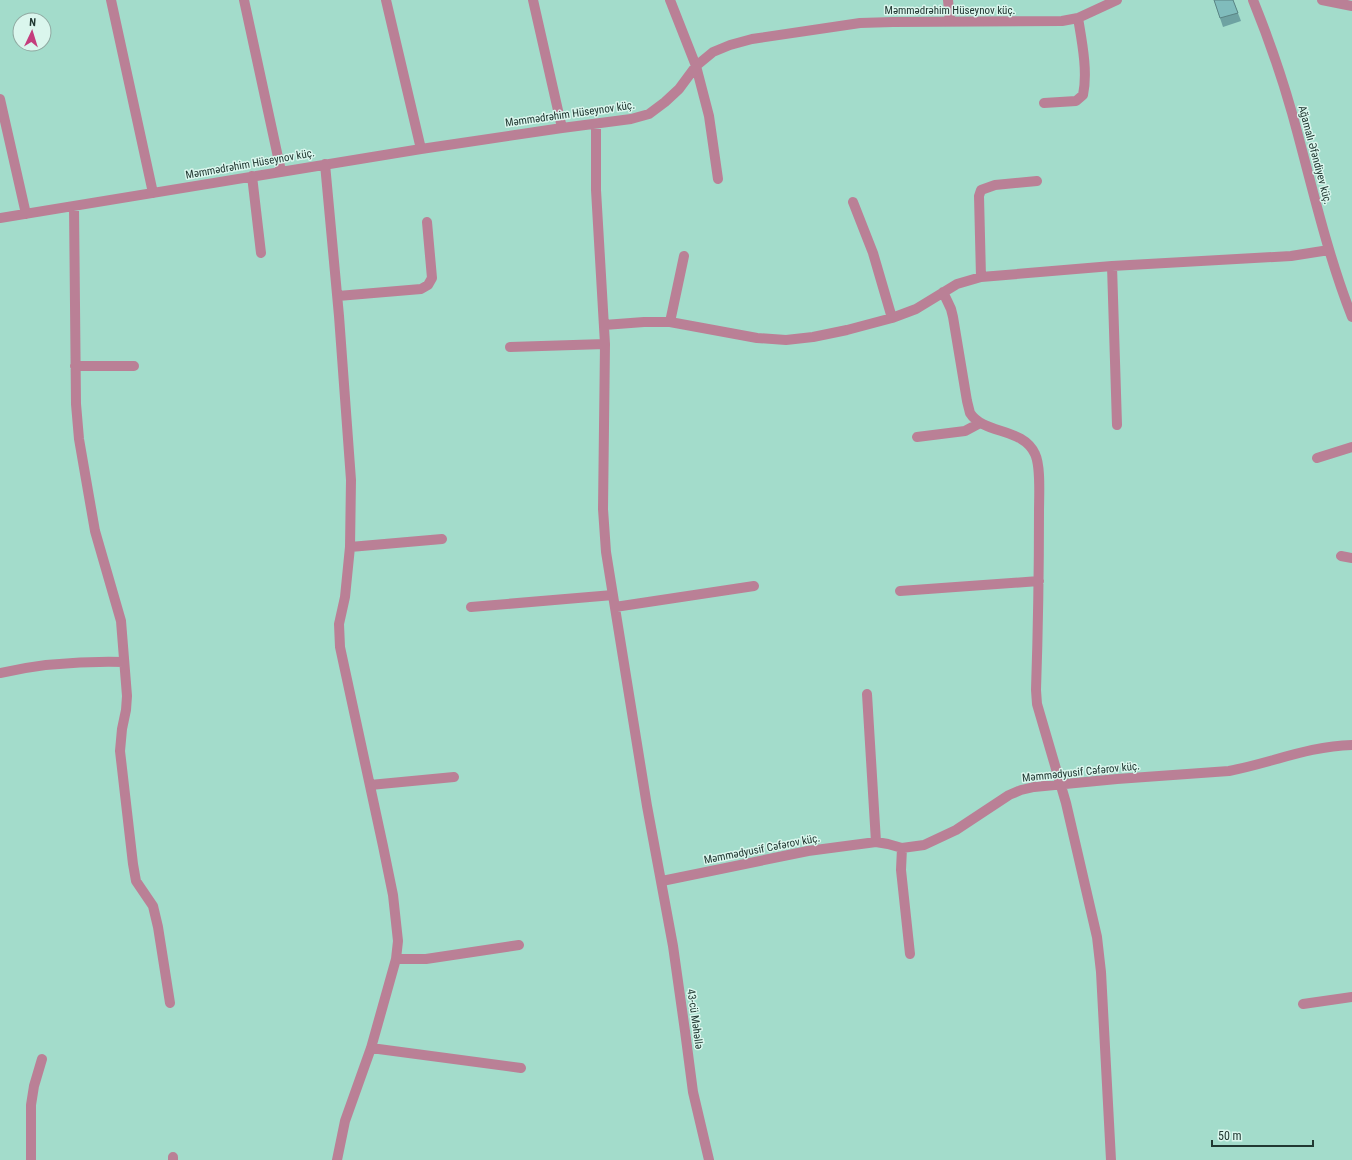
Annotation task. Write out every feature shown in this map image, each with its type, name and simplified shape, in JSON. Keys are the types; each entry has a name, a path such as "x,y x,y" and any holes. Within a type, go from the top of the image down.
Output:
{"street":[{"path":"111,0 153,193"},
{"path":"244,0 281,171"},
{"path":"386,0 421,149"},
{"path":"533,0 562,128"},
{"path":"670,0 696,66 709,116 718,179"},
{"path":"948,0 950,22"},
{"name":"Məmmədrəhim Hüseynov küç.","path":"0,218 325,164 631,119 649,114 665,102 679,89 696,66 712,52 752,39 860,23 1062,21 1078,18 1117,0"},
{"name":"Ağamalı Əfəndiyev küç.","path":"1253,0 1272,48 1292,112 1329,250 1348,293 1352,317"},
{"path":"1322,0 1352,6"},
{"path":"1044,103 1076,100 1083,95 1085,86 1084,63 1078,18"},
{"path":"0,99 26,214"},
{"name":"43-cü Məhəllə","path":"596,124 596,190 605,344 603,509 606,552 647,806 662,882 693,1092 709,1160"},
{"path":"325,164 338,296 352,480 350,547 345,597 339,624 340,647 392,895 398,940 396,959 370,1048 345,1121 337,1160"},
{"path":"252,176 261,253"},
{"path":"981,277 979,196 982,190 995,185 1037,181"},
{"path":"853,202 873,253 892,318"},
{"path":"74,206 75,366 79,439 95,531 121,621 127,696 120,751 133,864 136,880 153,906 158,927 170,1003"},
{"path":"338,296 421,289 428,286 432,278 427,222"},
{"path":"604,325 670,322 757,338 786,340 813,337 847,330 892,318 916,309 957,284 981,277 1112,266 1291,256 1329,250"},
{"path":"670,322 684,256"},
{"path":"1112,266 1117,425"},
{"path":"943,292 951,308 970,413 980,423 1017,436 1028,443 1036,454 1039,473 1037,704 1061,784 1097,937 1111,1160"},
{"path":"510,348 605,344"},
{"path":"75,366 134,366"},
{"path":"917,437 965,431 980,423"},
{"path":"1317,458 1352,447"},
{"path":"350,547 442,539"},
{"path":"1341,556 1352,558"},
{"path":"900,591 1039,581"},
{"path":"615,607 754,586"},
{"path":"471,607 613,595"},
{"path":"0,673 39,666 87,662 124,662"},
{"path":"867,694 876,842"},
{"name":"Məmmədyusif Cəfərov küç.","path":"662,882 808,850 876,842 902,848 924,845 956,830 1009,795 1021,790 1117,778 1229,771 1247,768 1307,750 1352,745"},
{"path":"370,785 454,777"},
{"path":"902,848 902,870 910,954"},
{"path":"396,959 426,959 519,945"},
{"path":"1303,1004 1352,997"},
{"path":"370,1048 522,1068"},
{"path":"31,1160 31,1105 34,1086 42,1059"}],"building":[{"path":"1214,0 1233,0 1238,13 1220,18"}]}
